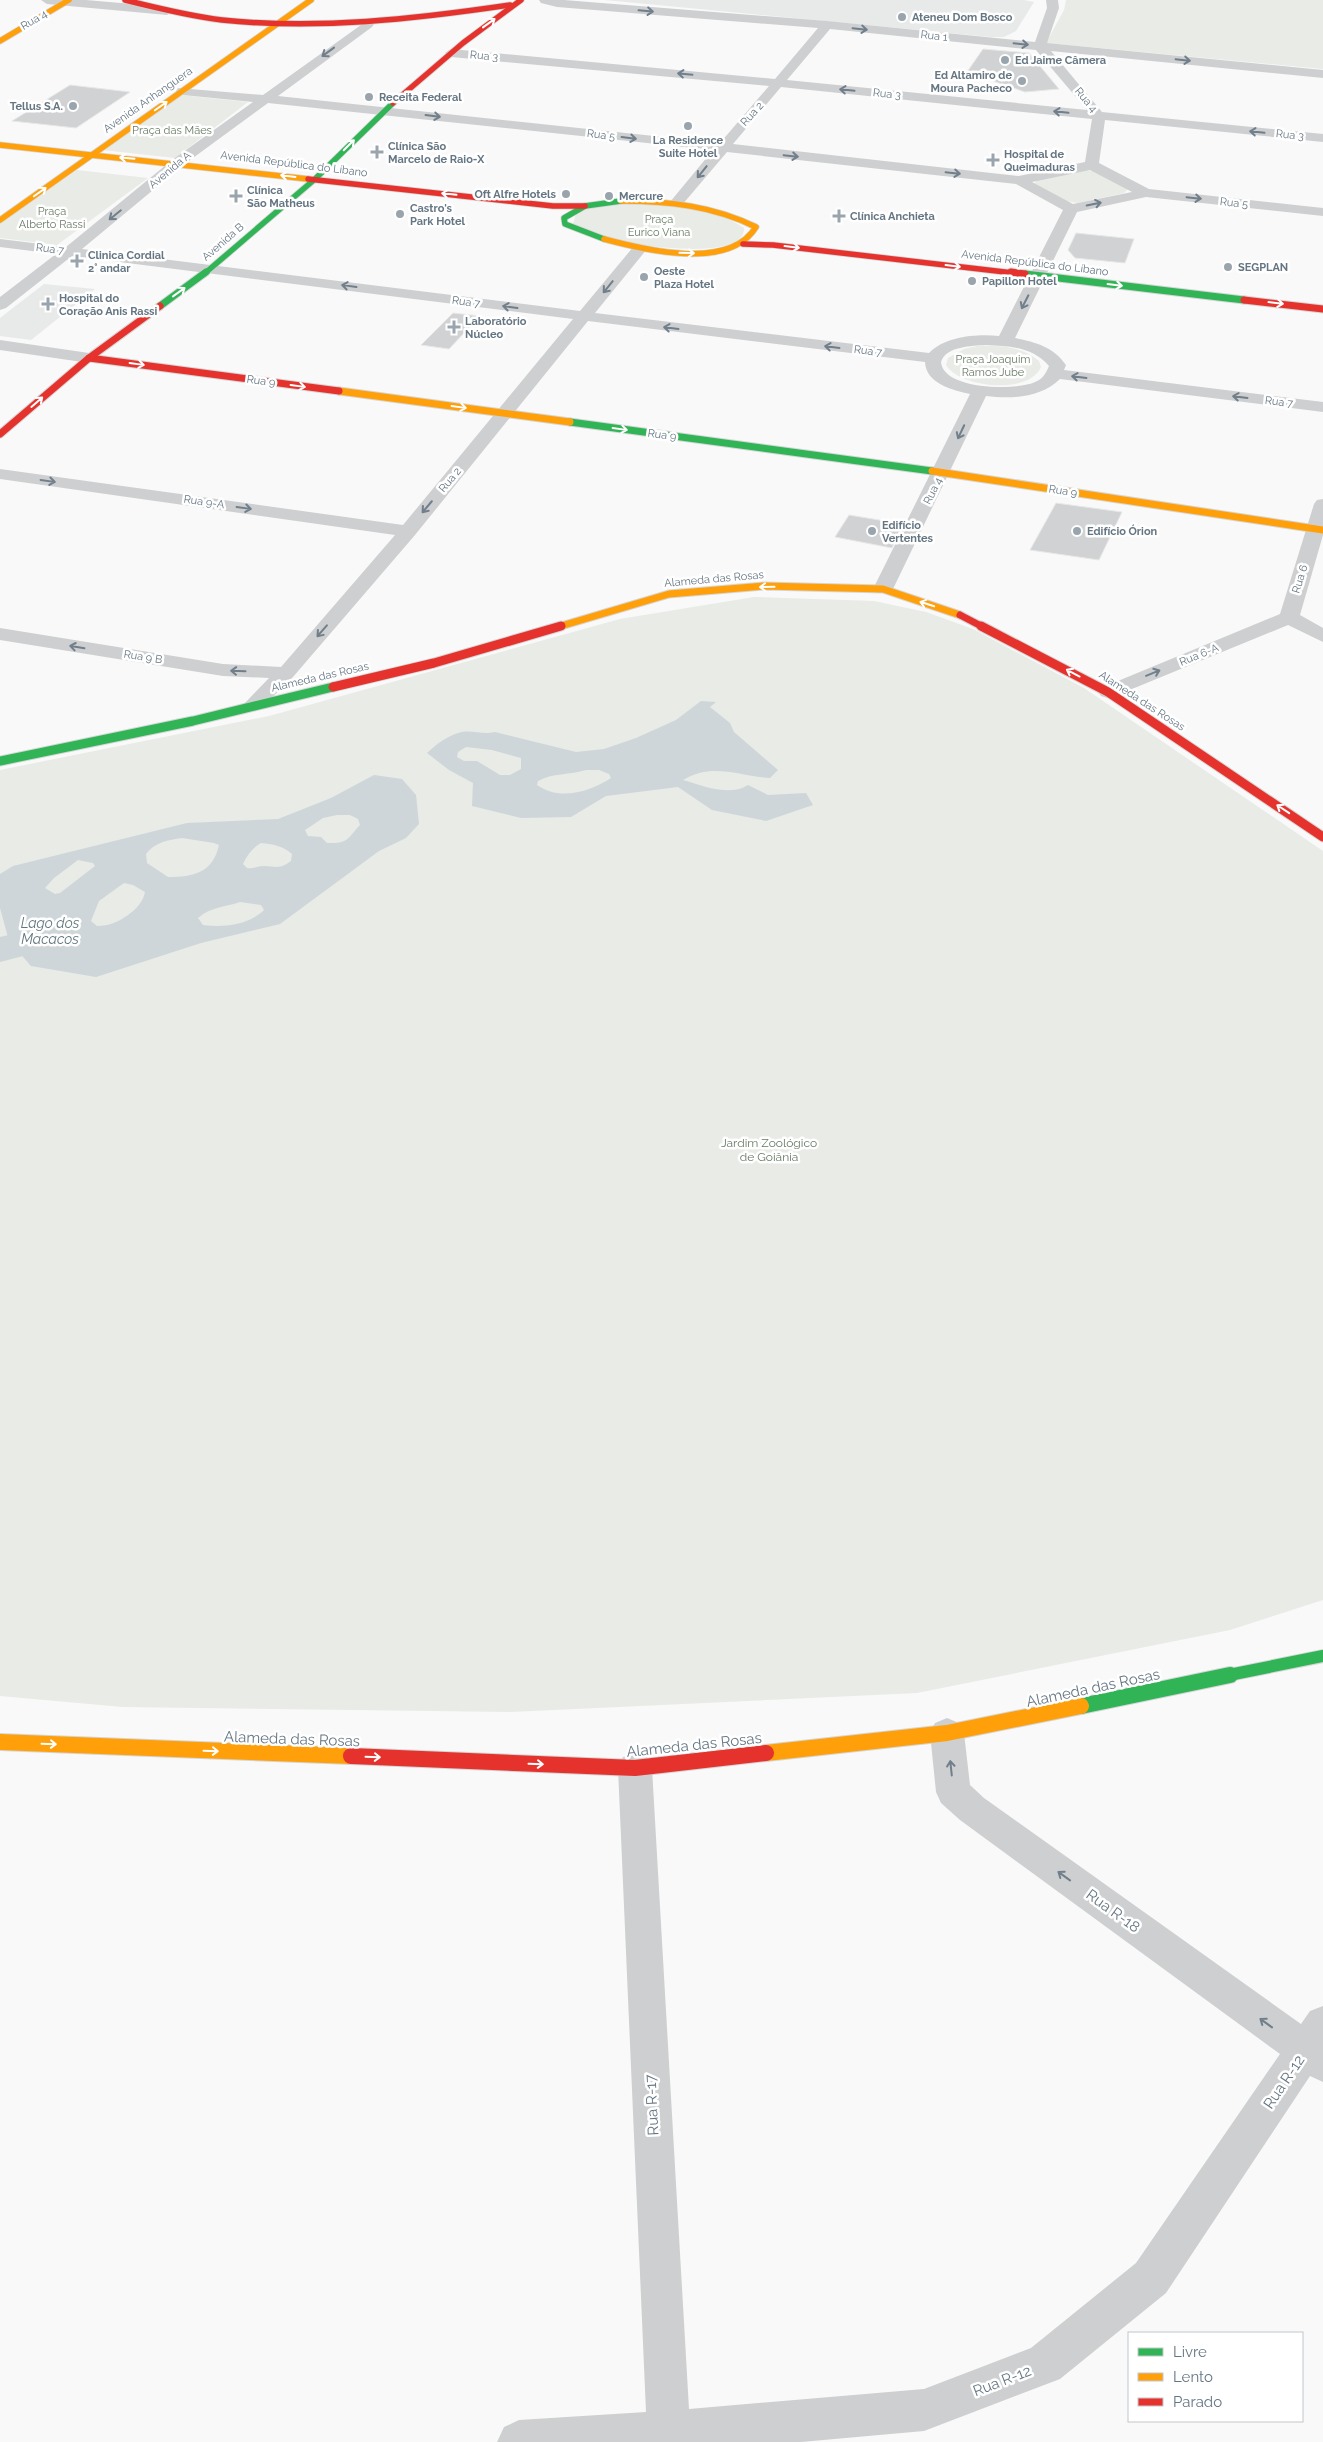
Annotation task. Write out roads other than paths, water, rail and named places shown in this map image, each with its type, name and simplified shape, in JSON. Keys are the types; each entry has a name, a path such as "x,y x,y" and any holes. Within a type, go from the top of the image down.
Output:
{"main road":[{"path":"125,0 167,11 257,21 368,24 430,18 520,1 540,0"},
{"path":"145,0 189,10 257,21"},
{"name":"Avenida Anhanguera","path":"0,220 311,0"},
{"path":"280,22 380,18 452,9 503,0"},
{"name":"Rua 4","path":"0,41 67,1"},
{"name":"Avenida B","path":"0,434 89,358 212,268 315,179 385,110 450,53 520,1"},
{"path":"238,34 274,10"},
{"path":"55,161 82,142"},
{"name":"Avenida República do Líbano","path":"0,145 93,155 277,188 320,193"},
{"name":"Avenida República do Líbano","path":"0,155 80,164 172,168 315,179 553,206 585,206"},
{"path":"550,220 565,224 590,236 638,249 701,252 743,244 760,228 740,216 677,202 621,201 585,206 564,218 565,224"},
{"path":"782,234 838,240"},
{"name":"Avenida República do Líbano","path":"743,244 773,245 888,258 1042,267 1323,309"},
{"path":"888,258 895,246"},
{"name":"Rua 9","path":"89,358 942,472 1319,530"},
{"name":"Alameda das Rosas","path":"0,762 193,721 434,663 669,594 765,586 883,589 966,617 1108,692 1323,837"},
{"name":"Alameda das Rosas","path":"0,1742 635,1768 947,1733 1323,1656"}],"street":[{"path":"47,0 167,11"},
{"name":"Rua 1","path":"545,0 557,4 827,26 1323,74"},
{"path":"1040,46 1053,8 1052,0"},
{"name":"Avenida A","path":"0,305 172,168 264,98 368,24"},
{"name":"Rua 2","path":"677,202 721,149 781,83 827,26"},
{"name":"Rua 4","path":"1040,46 1099,116 1092,165"},
{"name":"Rua 3","path":"450,53 781,83 1323,138"},
{"name":"Rua 5","path":"183,91 385,110 721,149 1019,180"},
{"path":"1019,180 1092,165 1146,193"},
{"path":"1019,180 1071,209 1146,193"},
{"name":"Rua 5","path":"1146,193 1323,212"},
{"path":"1005,341 1071,209"},
{"name":"Rua 7","path":"0,243 212,268 583,317 933,358"},
{"name":"Rua 2","path":"253,706 286,673 408,531 638,249"},
{"path":"967,341 1005,341 1040,350 1052,357 1058,365 1057,374 1050,381 1037,387 1001,392 980,391 948,381 937,374 932,366 933,358 940,351 951,345 967,341"},
{"name":"Rua 9","path":"0,345 89,358"},
{"name":"Rua 7","path":"1057,374 1323,407"},
{"name":"Rua 4","path":"883,589 942,472 980,391"},
{"name":"Rua 9-A","path":"0,474 408,531"},
{"name":"Rua 6","path":"1289,617 1319,530 1323,504"},
{"path":"1289,617 1323,636"},
{"name":"Rua 6-A","path":"1108,692 1289,617"},
{"name":"Rua 9 B","path":"0,634 223,670 286,673"},
{"name":"Rua R-18","path":"947,1733 953,1792 972,1810 1317,2046"},
{"name":"Rua R-17","path":"635,1768 669,2437"},
{"name":"Rua R-12","path":"519,2442 669,2437 924,2410 1045,2364 1151,2278 1317,2046"}],"water":[{"path":"701,701 716,702 710,707 730,723 734,732 778,770 770,778 715,771 704,772 683,780 725,790 733,790 748,785 768,795 806,793 813,805 766,821 712,810 678,787 606,796 571,817 521,818 472,806 473,783 449,770 427,753 448,737 466,732 495,732 576,752 604,749 636,738 676,720","holes":["466,747 492,750 521,758 521,769 510,775 500,775 477,761 464,761 457,757 458,752","586,770 599,770 609,774 611,778 584,791 565,794 555,793 537,785 538,781 543,778"]},
{"name":"Lago dos Macacos","path":"374,775 402,779 416,795 419,824 406,838 379,851 280,924 201,943 96,977 31,966 9,941 0,908 0,874 13,866 187,823 278,819 331,798","holes":["350,815 358,819 360,825 346,840 339,843 327,843 321,837 308,836 305,830 323,818","182,838 219,845 212,862 201,872 186,876 168,877 147,863 146,854 158,844","261,843 281,847 292,854 291,861 280,867 247,868 243,864 248,854","78,860 93,863 95,866 60,893 55,894 45,888 54,878","124,883 133,885 145,892 139,905 127,916 104,926 97,926 91,921 99,901","240,902 261,905 264,910 251,919 227,926 203,925 198,918 218,908"]}],"waterway":[{"path":"0,950 13,946"}],"place":[{"name":"Ateneu Dom Bosco","path":"902,17"},
{"name":"Ed Jaime Câmera","path":"1005,60"},
{"name":"Ed Altamiro de Moura Pacheco","path":"1022,81"},
{"name":"Receita Federal","path":"369,97"},
{"name":"Tellus S.A.","path":"73,106"},
{"name":"La Residence Suite Hotel","path":"688,126"},
{"name":"Clínica São Marcelo de Raio-X","path":"377,152"},
{"name":"Hospital de Queimaduras","path":"993,160"},
{"name":"Oft Alfre Hotels","path":"566,194"},
{"name":"Clínica São Matheus","path":"236,196"},
{"name":"Mercure","path":"609,196"},
{"name":"Castro's Park Hotel","path":"400,214"},
{"name":"Clínica Anchieta","path":"839,216"},
{"name":"Clinica Cordial 2° andar","path":"77,261"},
{"name":"SEGPLAN","path":"1228,267"},
{"name":"Oeste Plaza Hotel","path":"644,277"},
{"name":"Papillon Hotel","path":"972,281"},
{"name":"Hospital do Coração Anis Rassi","path":"48,304"},
{"name":"Laboratório Núcleo","path":"454,327"},
{"name":"Edifício Vertentes","path":"872,531"},
{"name":"Edifício Órion","path":"1077,531"}],"park label":[{"name":"Praça das Mães","path":"172,130"},
{"name":"Praça Alberto Rassi","path":"52,217"},
{"name":"Praça Eurico Viana","path":"659,225"},
{"name":"Praça Joaquim Ramos Jube","path":"993,365"},
{"name":"Jardim Zoológico de Goiânia","path":"769,1150"}]}
